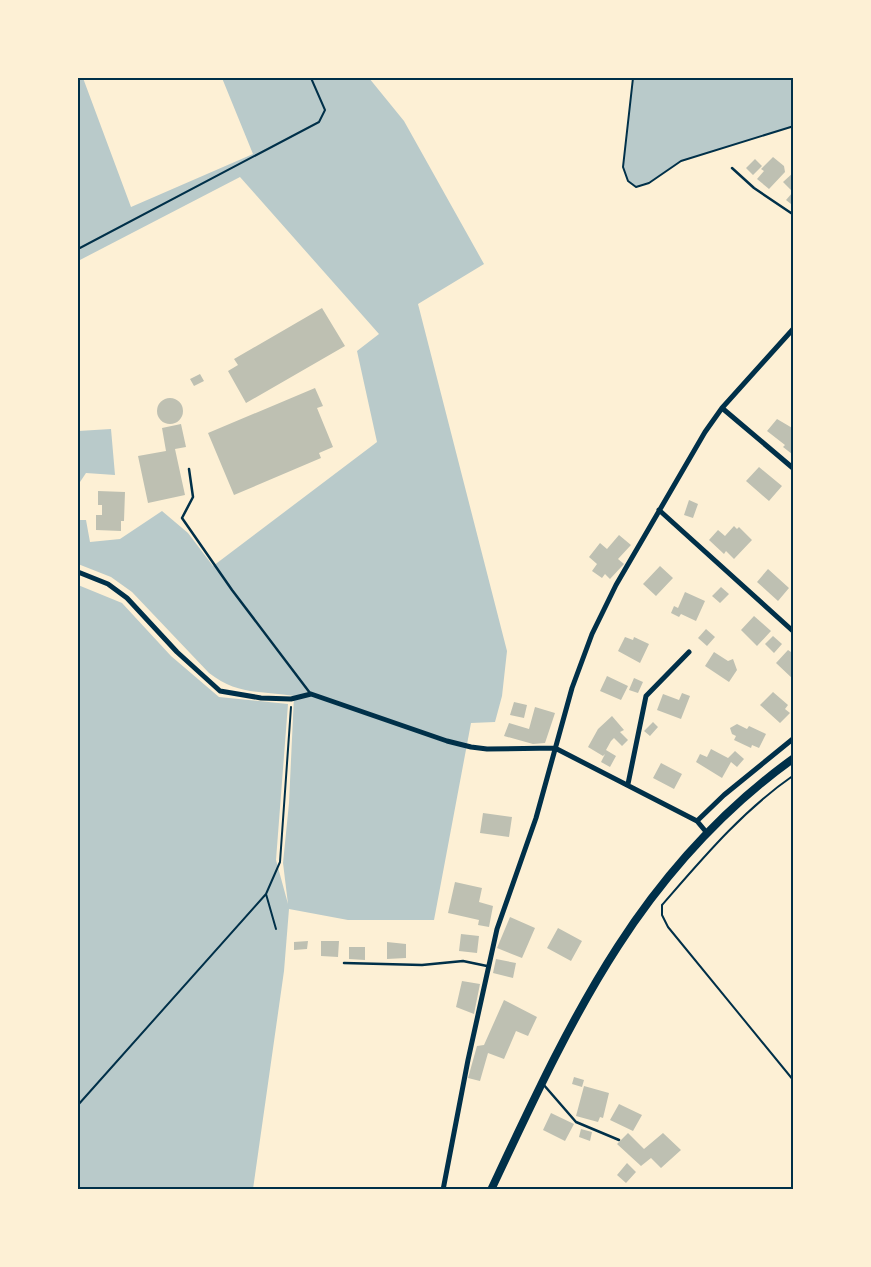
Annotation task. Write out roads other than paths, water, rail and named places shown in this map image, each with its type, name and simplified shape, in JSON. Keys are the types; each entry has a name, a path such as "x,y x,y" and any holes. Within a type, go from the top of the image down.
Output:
{"main road":[{"path":"491,1190 575,1015 610,955 654,893 707,833 758,786 794,758"}],"street":[{"path":"443,1190 497,929 536,818 572,688 592,634 616,585 705,432 722,408 794,328"},
{"path":"722,408 794,469"},
{"path":"659,510 794,632"},
{"path":"78,572 108,584 127,598 177,652 220,691 261,698 291,699 311,694 447,741 471,747 487,749 555,748 697,821 707,833"},
{"path":"628,784 646,696 689,652"},
{"path":"697,821 732,788 794,738"}],"lane":[{"path":"732,168 754,188 794,215"},
{"path":"189,469 193,497 182,518 232,590 311,694"},
{"path":"344,963 422,965 463,961 489,966"},
{"path":"542,1082 576,1122 619,1140"}]}
